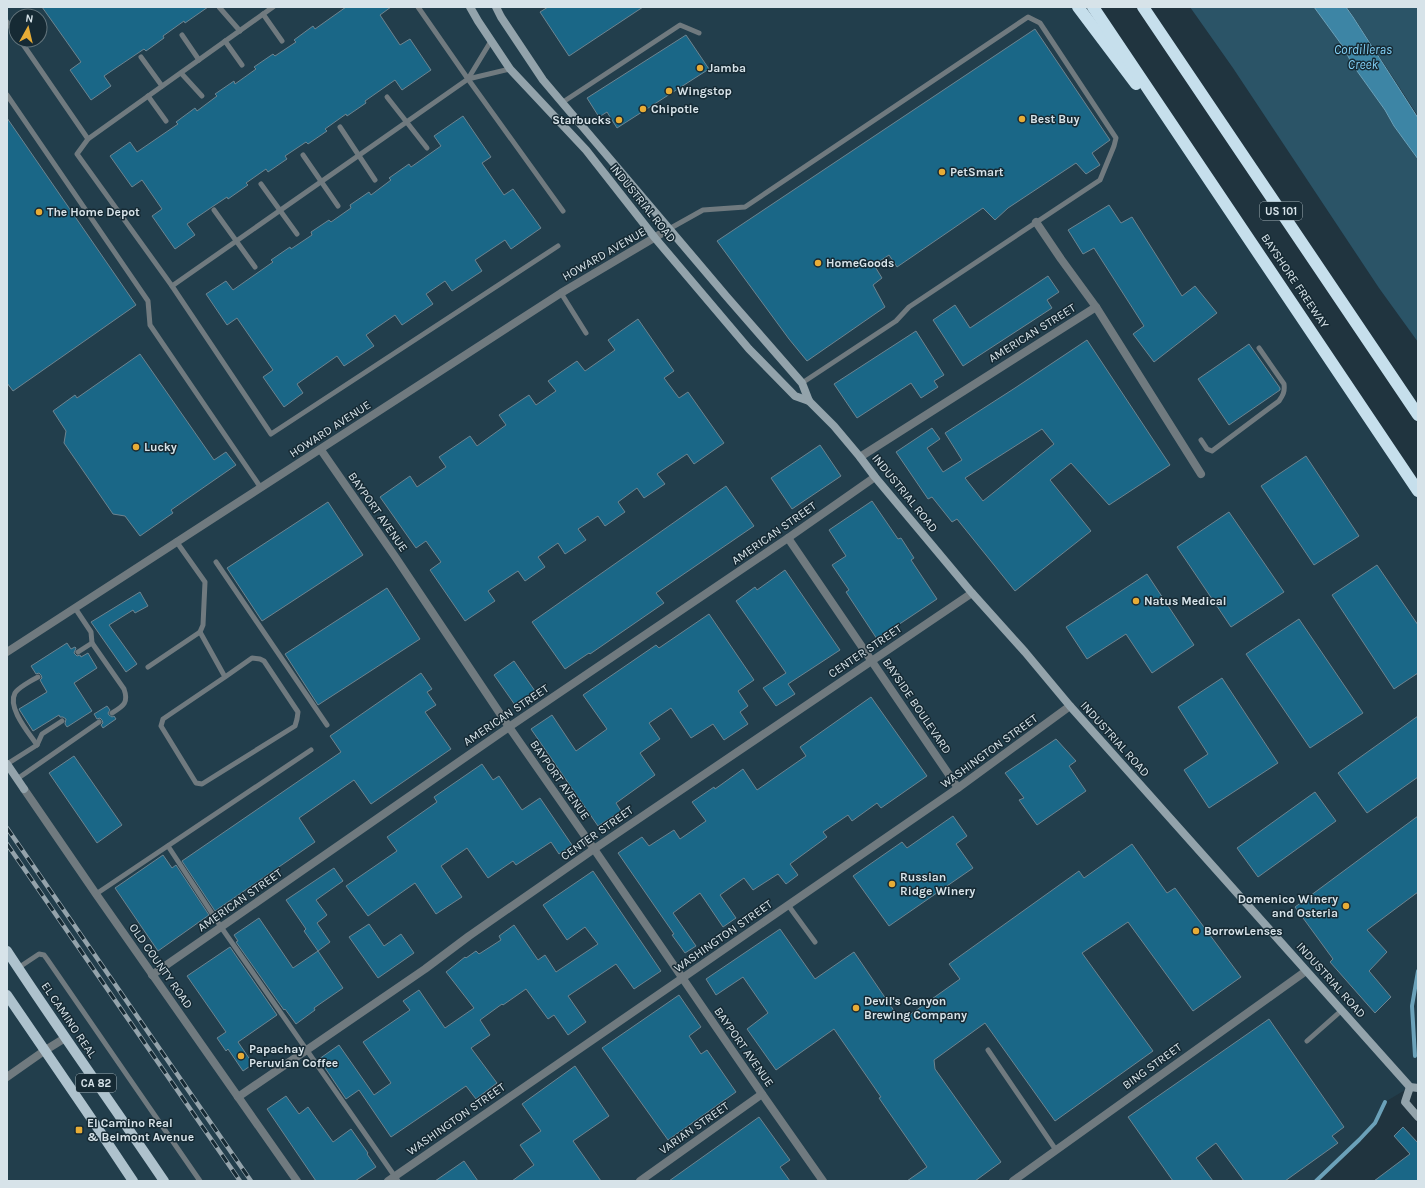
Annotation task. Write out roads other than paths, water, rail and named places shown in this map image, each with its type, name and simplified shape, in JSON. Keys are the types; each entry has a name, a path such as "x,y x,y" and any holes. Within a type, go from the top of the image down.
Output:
{"highway":[{"path":"1078,7 1215,187"},
{"name":"BAYSHORE FREEWAY","path":"1093,7 1418,491"},
{"name":"US 101","path":"1143,7 1418,415"}],"main road":[{"name":"INDUSTRIAL ROAD","path":"470,7 510,70 586,150 655,238 749,349 795,396 809,401"},
{"name":"INDUSTRIAL ROAD","path":"496,7 501,17 543,80 802,383 809,401 834,426 972,593 1025,652 1070,706 1306,971 1414,1088 1405,1102 1418,1117"},
{"name":"OLD COUNTY ROAD","path":"7,764 24,789"},
{"name":"EL CAMINO REAL","path":"7,951 164,1181"},
{"name":"CA 82","path":"7,995 133,1181"}],"street":[{"name":"AMERICAN STREET","path":"1036,222 1096,307 1201,474"},
{"name":"HOWARD AVENUE","path":"7,652 176,541 321,450 561,293 669,229"},
{"name":"AMERICAN STREET","path":"860,457 1096,307"},
{"name":"BAYPORT AVENUE","path":"321,450 396,558 509,728 762,1094 824,1181"},
{"name":"AMERICAN STREET","path":"152,975 875,477"},
{"name":"BAYSIDE BOULEVARD","path":"788,538 958,788"},
{"name":"CENTER STREET","path":"238,1097 426,969 469,936 594,849 972,593"},
{"name":"WASHINGTON STREET","path":"394,1179 958,788 1070,706"},
{"name":"OLD COUNTY ROAD","path":"24,789 152,975 297,1181"},
{"name":"BING STREET","path":"1013,1181 1306,971"},
{"path":"7,1077 65,1038"},
{"name":"VARIAN STREET","path":"640,1181 762,1094"}],"lane":[{"path":"219,7 240,31"},
{"path":"273,7 88,139 77,154 172,286 271,434 558,246"},
{"path":"418,7 563,211"},
{"path":"263,14 282,41"},
{"path":"669,229 704,210 745,207 1028,17 1040,23 1116,138 1100,180 909,307 896,321 802,383"},
{"path":"563,102 680,25 699,33"},
{"path":"182,35 199,60"},
{"path":"225,41 242,66"},
{"path":"468,79 491,41"},
{"path":"25,48 88,139"},
{"path":"141,57 162,86"},
{"path":"172,286 468,79 510,70"},
{"path":"181,72 202,96"},
{"path":"7,95 148,301 150,325 261,488"},
{"path":"148,96 166,121"},
{"path":"388,97 426,148"},
{"path":"340,127 374,180"},
{"path":"303,155 338,206"},
{"path":"261,184 297,234"},
{"path":"214,210 255,267"},
{"path":"561,293 586,333"},
{"path":"1201,440 1207,449 1212,451 1278,401 1283,395 1285,389 1284,384 1259,348"},
{"path":"148,668 200,632 203,625 205,582 176,541"},
{"path":"216,562 327,725"},
{"path":"75,608 91,632 92,643 124,689 126,696 125,702 123,706 112,713"},
{"path":"200,632 225,677"},
{"path":"78,652 92,643"},
{"path":"252,658 264,661 298,712 297,719 295,726 202,784 196,783 161,726 163,719 225,677 252,658"},
{"path":"37,746 16,714 13,704 15,693 38,677"},
{"path":"7,764 37,746 42,734 62,721"},
{"path":"17,779 99,722"},
{"path":"96,894 311,750"},
{"path":"168,846 221,927 394,1179"},
{"path":"788,905 815,942"},
{"path":"18,968 39,954 44,955 48,959 200,1181"},
{"path":"1307,1041 1342,1010"},
{"path":"988,1050 1056,1150"}],"water":[{"name":"Cordilleras Creek","path":"1314,7 1346,7 1353,17 1418,118 1418,159 1352,64 1344,48"}],"waterway":[{"name":"Cordilleras Creek","path":"1415,1056 1412,1006 1418,971"},
{"name":"Cordilleras Creek","path":"1316,1181 1375,1123 1385,1102"}],"railway":[{"path":"7,828 251,1181"},
{"path":"7,844 240,1181"}],"place":[{"name":"Jamba","path":"700,68"},
{"name":"Wingstop","path":"669,91"},
{"name":"Chipotle","path":"643,109"},
{"name":"Best Buy","path":"1022,119"},
{"name":"Starbucks","path":"619,120"},
{"name":"PetSmart","path":"942,172"},
{"name":"The Home Depot","path":"39,212"},
{"name":"HomeGoods","path":"818,263"},
{"name":"Lucky","path":"136,447"},
{"name":"Natus Medical","path":"1136,601"},
{"name":"Russian Ridge Winery","path":"892,884"},
{"name":"Domenico Winery and Osteria","path":"1346,906"},
{"name":"BorrowLenses","path":"1196,931"},
{"name":"Devil's Canyon Brewing Company","path":"856,1008"},
{"name":"Papachay Peruvian Coffee","path":"241,1056"},
{"name":"El Camino Real & Belmont Avenue","path":"79,1130"}]}
